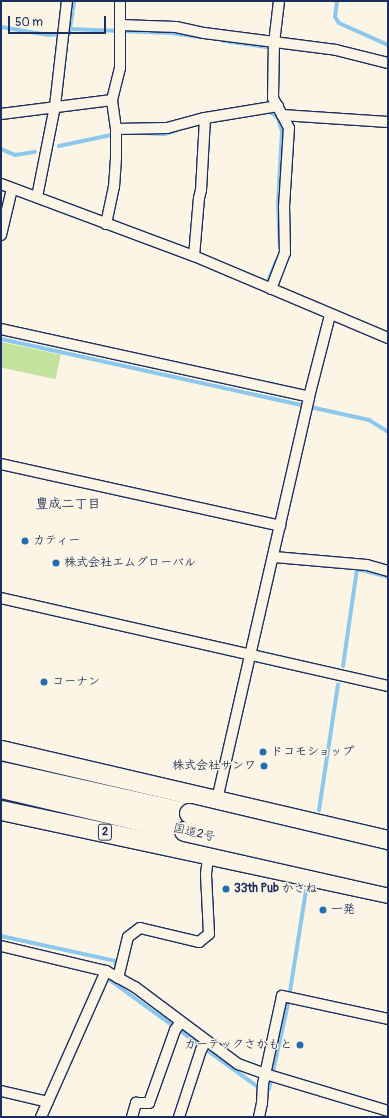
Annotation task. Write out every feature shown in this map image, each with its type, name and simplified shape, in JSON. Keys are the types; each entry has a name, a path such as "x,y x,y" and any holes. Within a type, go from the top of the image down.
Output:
{"highway":[{"path":"1,750 388,840"},
{"name":"国道2号","path":"1,771 388,876"},
{"name":"国道2号","path":"1,788 89,808 187,822 388,860"},
{"path":"1,800 89,808"},
{"name":"2","path":"1,810 208,853 388,893"}],"street":[{"path":"37,197 55,106 67,1"},
{"path":"106,224 114,187 117,132 112,100 120,68 120,1"},
{"path":"271,289 285,253 284,207 289,128 273,98 274,43 279,1"},
{"path":"120,29 176,27 204,33 336,50 388,63"},
{"path":"1,114 112,100"},
{"path":"117,132 167,128 280,110 388,122"},
{"path":"194,256 198,198 201,190 205,121"},
{"path":"1,184 194,256 330,315 388,338"},
{"path":"1,235 12,189"},
{"path":"118,978 128,937 140,928 199,942 209,934 206,874 217,801 274,557 307,403 330,315"},
{"path":"1,329 307,403"},
{"path":"1,464 280,526"},
{"path":"274,557 367,565 388,571"},
{"path":"1,598 388,686"},
{"path":"1,946 106,970 135,987 178,1026 204,1046 238,1064 383,1112"},
{"path":"41,1117 106,970"},
{"path":"259,1117 263,1088 270,1075 282,996 388,1019"},
{"path":"132,1117 136,1103 149,1103 178,1026"},
{"path":"179,1117 204,1046"},
{"path":"1,1091 48,1102"}],"green space":[{"path":"1,342 61,355 55,379 1,368"}],"waterway":[{"path":"69,34 74,1"},
{"path":"337,1 335,17 339,23 388,45"},
{"path":"1,27 48,35 59,34"},
{"path":"70,29 171,33 201,37"},
{"path":"224,41 267,47 270,44"},
{"path":"270,112 278,118 282,131 278,205 280,248"},
{"path":"143,133 165,134 177,130"},
{"path":"59,146 116,134"},
{"path":"1,149 15,155 35,152"},
{"path":"268,281 277,260"},
{"path":"1,339 369,420 388,432"},
{"path":"343,666 357,569 388,577"},
{"path":"319,810 338,684"},
{"path":"112,979 111,981 258,1087 269,1089 288,1004 306,890"},
{"path":"1,936 116,961 115,964"}],"place":[{"name":"カティー","path":"25,541"},
{"name":"株式会社エムグローバル","path":"56,563"},
{"name":"コーナン","path":"44,682"},
{"name":"ドコモショップ","path":"263,752"},
{"name":"株式会社サンワ","path":"264,766"},
{"name":"33th Pub かさね","path":"226,889"},
{"name":"一発","path":"323,910"},
{"name":"カーテックさかもと","path":"300,1045"}],"district":[{"name":"豊成二丁目","path":"68,504"}]}
